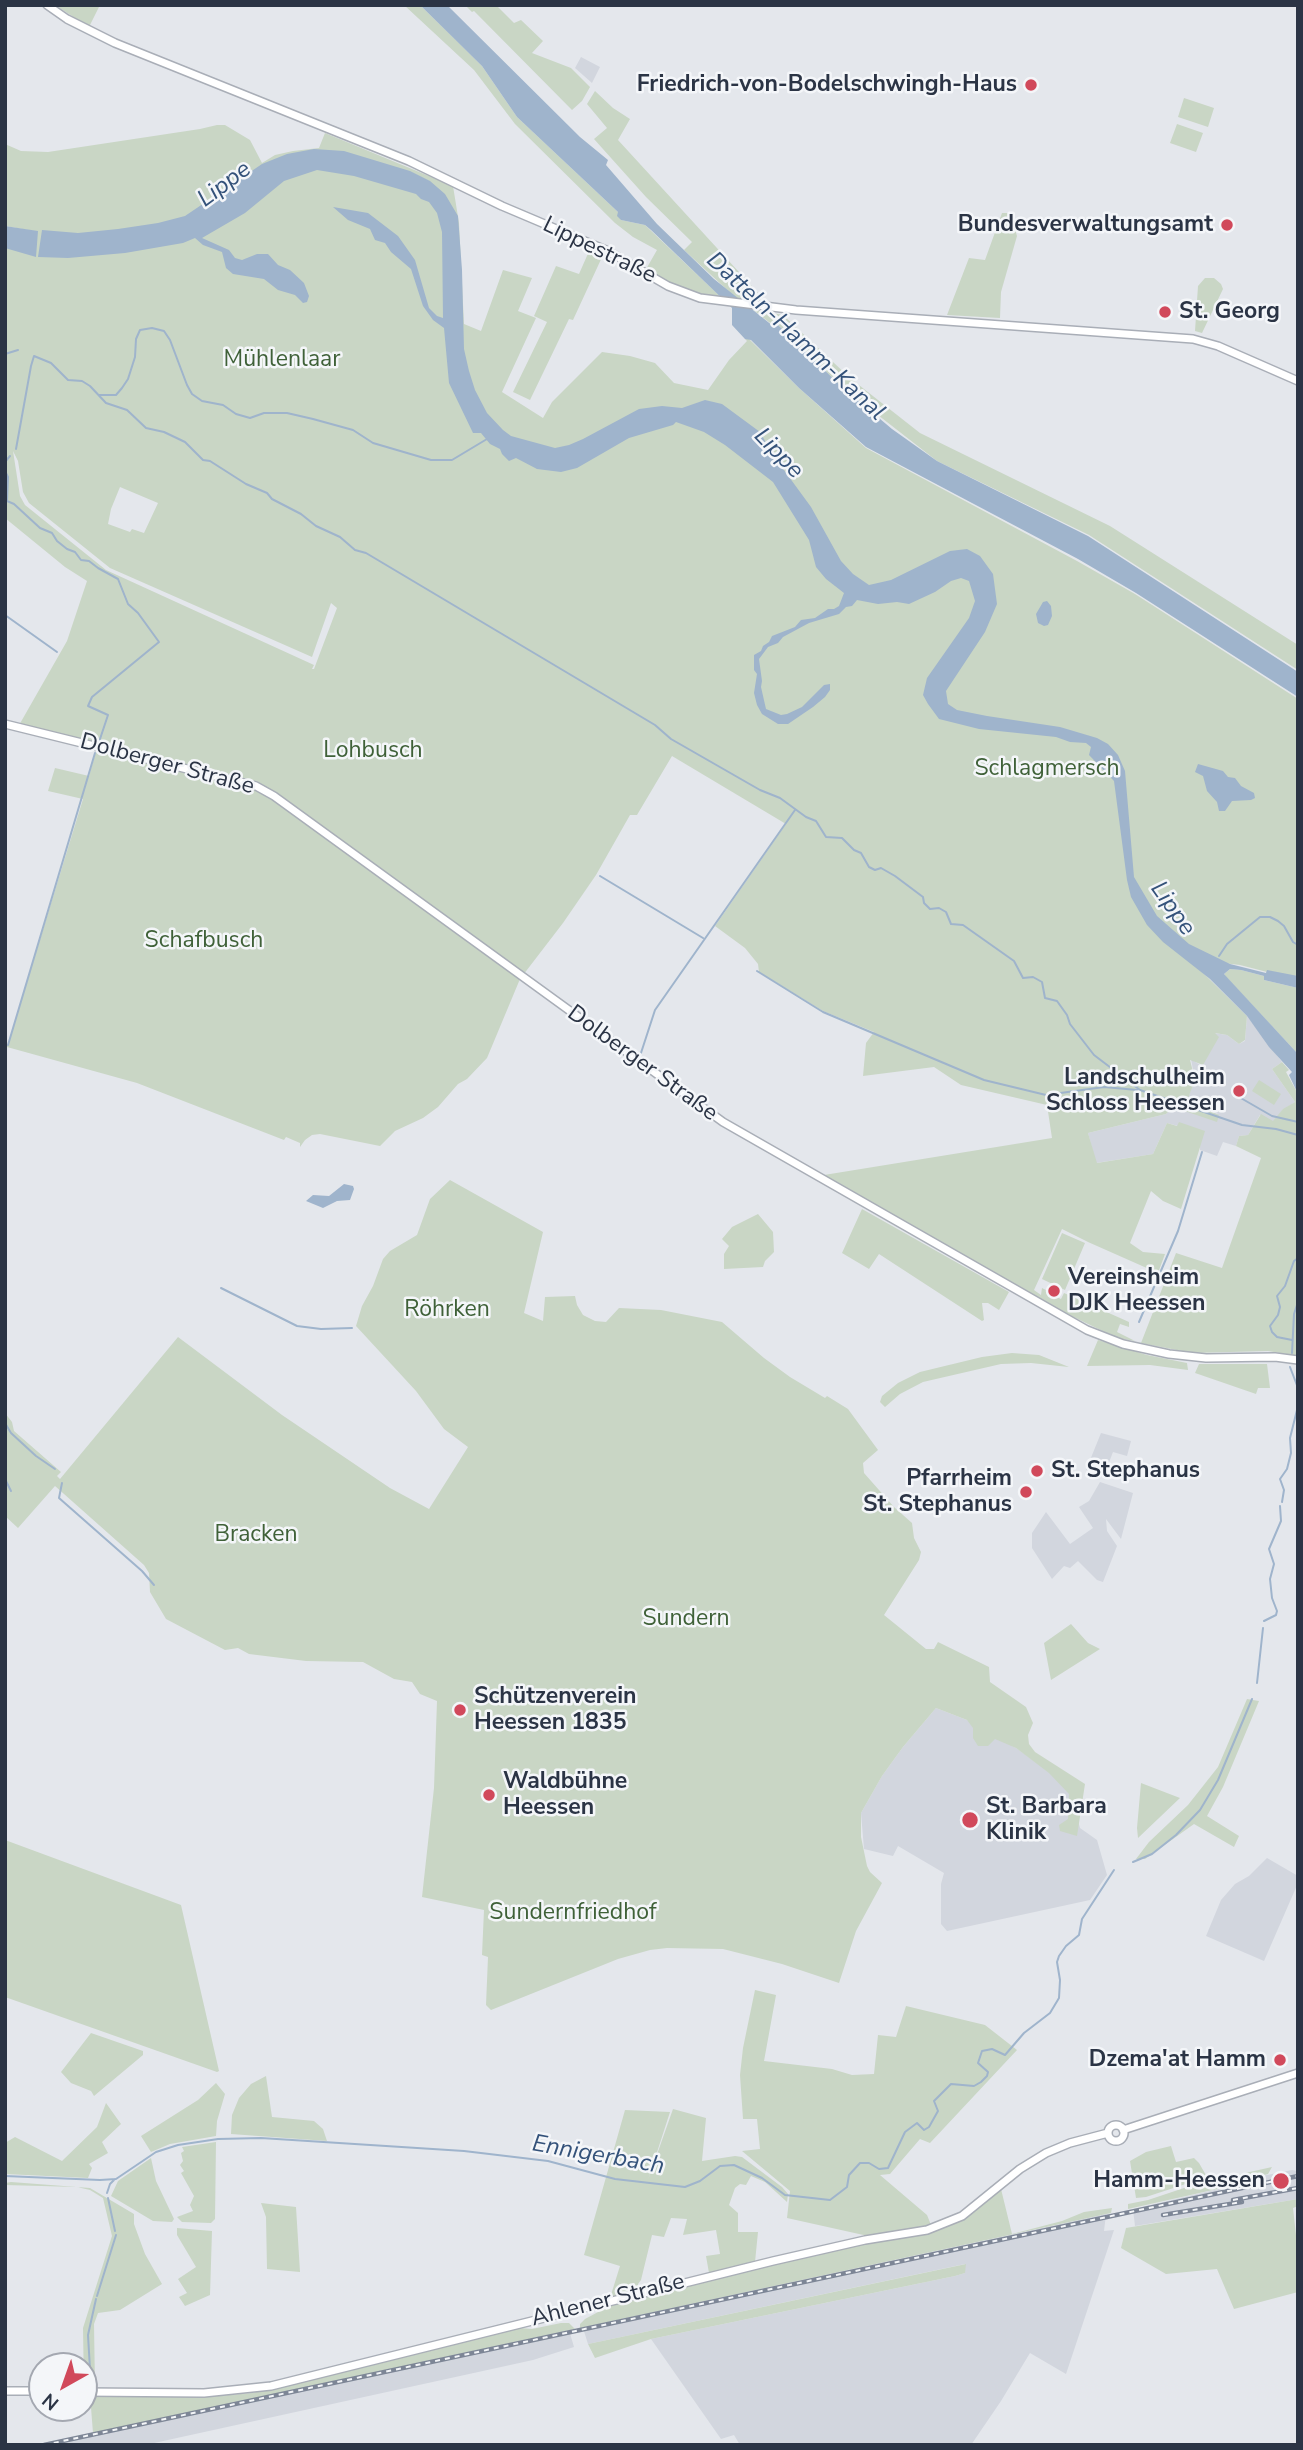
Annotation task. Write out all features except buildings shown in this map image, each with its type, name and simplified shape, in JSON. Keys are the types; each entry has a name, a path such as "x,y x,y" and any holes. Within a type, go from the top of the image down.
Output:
{"main road":[{"name":"Lippestraße","path":"47,5 77,25 114,43 410,161 512,210 606,250 668,286 700,298 805,311 1196,340 1218,346 1298,380"},
{"name":"Dolberger Straße","path":"5,724 256,786 274,796 723,1122 1087,1330 1123,1344 1169,1354 1206,1358 1275,1357 1298,1360"},
{"name":"Ahlener Straße","path":"98,2392 204,2393 271,2386 773,2261 865,2240 927,2230 962,2216 1020,2169 1046,2152 1108,2133 1114,2125 1123,2130 1298,2073"},
{"path":"5,2391 28,2391"}],"shaded area":[{"path":"581,57 600,67 592,83 575,68"},
{"name":"Landschulheim Schloss Heessen","path":"1247,1016 1282,1062 1272,1069 1295,1102 1283,1110 1273,1122 1260,1115 1248,1135 1239,1136 1236,1146 1223,1142 1217,1156 1200,1150 1200,1145 1178,1126 1167,1123 1153,1154 1096,1163 1088,1133 1166,1114 1173,1107 1219,1114 1186,1102 1195,1080 1191,1059 1200,1065 1214,1033 1227,1035 1239,1044 1245,1041"},
{"path":"1101,1433 1131,1441 1127,1456 1113,1452 1104,1475 1086,1470"},
{"path":"1100,1482 1133,1493 1121,1539 1106,1519 1107,1531 1117,1546 1103,1582 1097,1580 1078,1561 1070,1568 1064,1566 1052,1579 1032,1548 1032,1533 1046,1512 1070,1544 1093,1528 1079,1507 1089,1501"},
{"name":"St. Barbara Klinik","path":"936,1708 967,1720 1016,1748 1050,1772 1070,1793 1080,1828 1097,1840 1107,1875 1090,1900 947,1931 941,1924 941,1884 944,1873 898,1846 893,1856 864,1849 861,1813 882,1776"},
{"path":"1267,1858 1298,1876 1298,1883 1264,1961 1206,1936 1221,1900 1235,1884 1249,1876"},
{"path":"1292,2170 1298,2171 1298,2199 1135,2226 1133,2209"},
{"path":"1106,2214 1104,2231 1114,2230 1066,2374 1030,2353 971,2445 740,2445 734,2435 721,2439 651,2339 955,2276 965,2273 965,2264 588,2344 583,2328"},
{"path":"569,2330 574,2347 533,2360 145,2445 37,2445"}],"green space":[{"path":"55,5 100,5 89,27"},
{"path":"404,5 420,5 466,50 482,66 517,117 618,212 621,220 645,225 725,301 690,294 645,271 657,250 615,223 515,124 474,70"},
{"path":"465,5 496,5 514,23 521,20 543,41 532,53 571,68 590,87 582,101 572,110"},
{"path":"595,91 630,119 618,140 760,295 762,302 750,300 744,303 737,299 684,250 692,242 646,197 594,139 607,128 587,104"},
{"path":"1184,98 1214,108 1208,127 1178,117"},
{"path":"1177,124 1203,133 1196,152 1170,143"},
{"path":"225,125 250,140 262,163 275,155 319,148 325,133 453,186 459,223 464,324 481,331 503,270 532,278 518,311 536,318 502,392 543,418 552,402 602,352 655,363 674,383 708,390 748,338 866,448 1135,594 1298,699 1298,980 1240,965 1214,962 1194,964 1247,1016 1245,1040 1239,1044 1227,1035 1215,1033 1219,1037 1203,1065 1190,1060 1195,1080 1187,1101 1219,1115 1217,1122 1173,1107 1166,1114 1088,1133 1097,1163 1153,1154 1167,1123 1177,1126 1179,1122 1205,1131 1181,1209 1163,1201 1151,1191 1130,1243 1143,1252 1165,1254 1158,1273 1062,1229 1034,1290 1041,1295 1042,1288 1061,1299 1064,1293 1129,1322 1129,1327 1120,1324 1117,1332 1135,1341 1117,1338 1053,1307 824,1175 1052,1138 1047,1105 961,1085 934,1067 863,1076 866,1043 874,1032 823,1011 759,972 758,964 745,948 715,926 786,824 672,756 637,815 630,815 596,875 520,979 487,1058 467,1079 458,1084 438,1107 423,1118 395,1131 380,1146 320,1134 312,1135 300,1147 300,1143 286,1137 284,1140 137,1083 7,1047 83,799 48,791 55,768 89,776 97,748 18,727 67,641 87,581 65,567 5,518 5,229 34,231 5,226 5,144 21,151 48,152","holes":["13,451 18,461 23,492 29,503 110,568 312,657 331,603 337,608 314,669 314,665 106,570 25,505 20,496","120,487 158,503 144,533 132,529 130,532 108,524"]},
{"path":"1002,213 1010,213 1017,236 1001,292 1000,318 947,315 969,258 985,260"},
{"path":"590,249 603,255 573,320 569,319 530,400 513,392 547,322 534,316 556,266 579,274"},
{"path":"1205,278 1214,278 1223,289 1202,333 1195,331 1198,286"},
{"path":"752,309 783,315 850,378 920,433 1110,526 1298,645 1298,670 1089,535 937,461 842,387 778,325 774,326"},
{"path":"1230,969 1264,976 1264,980 1298,988 1298,1054 1226,977 1224,974"},
{"path":"1282,1062 1289,1070 1286,1072 1298,1094 1298,1356 1268,1351 1192,1353 1141,1343 1176,1253 1222,1268 1261,1158 1236,1146 1239,1136 1248,1135 1261,1114 1273,1121 1283,1109 1295,1102 1272,1069"},
{"path":"1259,1080 1281,1094 1274,1105 1252,1091"},
{"path":"450,1180 543,1232 524,1313 543,1321 545,1297 575,1296 583,1315 595,1321 606,1322 619,1308 661,1310 722,1322 790,1377 848,1409 878,1450 863,1463 864,1473 912,1523 914,1538 921,1552 919,1560 884,1615 926,1649 934,1649 938,1642 989,1667 990,1682 1026,1707 1033,1723 1028,1735 1029,1744 1035,1752 1085,1784 1077,1836 1060,1831 1059,1825 1068,1819 1069,1794 1049,1773 1016,1748 995,1739 988,1746 978,1746 973,1738 973,1728 967,1720 936,1708 882,1776 861,1813 861,1837 867,1866 882,1883 856,1931 839,1983 782,1964 723,1949 667,1948 618,1959 491,2010 486,2005 488,1957 482,1955 484,1910 422,1897 434,1788 437,1701 420,1694 412,1682 394,1679 363,1662 306,1661 249,1654 238,1648 225,1650 166,1619 150,1592 149,1573 144,1565 55,1486 18,1528 5,1516 5,1413 12,1422 14,1431 61,1472 57,1476 60,1479 178,1337 282,1415 390,1488 429,1509 468,1447 444,1429 416,1391 356,1326 383,1259 390,1251 417,1235 430,1199"},
{"path":"862,1209 1009,1292 999,1310 988,1303 982,1303 982,1321 879,1254 869,1269 842,1253"},
{"path":"758,1214 773,1232 774,1252 763,1267 724,1269 724,1254 729,1246 722,1239 732,1227"},
{"path":"1062,1233 1085,1243 1065,1290 1042,1279"},
{"path":"1098,1340 1147,1355 1187,1363 1188,1370 1150,1365 1087,1366"},
{"path":"1012,1353 1039,1355 1069,1367 1031,1363 1001,1364 923,1382 900,1394 885,1407 880,1402 882,1396 898,1383 920,1372 982,1357"},
{"path":"1199,1364 1267,1364 1270,1388 1258,1388 1256,1394 1195,1373"},
{"path":"1071,1624 1088,1643 1100,1649 1051,1680 1044,1643"},
{"path":"1247,1699 1259,1701 1223,1787 1207,1816 1239,1836 1234,1847 1194,1824 1145,1859 1136,1859 1149,1842 1188,1805 1218,1767"},
{"path":"1141,1783 1180,1798 1138,1838 1137,1828"},
{"path":"5,1840 181,1905 219,2071 5,1997"},
{"path":"755,1990 776,1995 764,2061 832,2069 852,2075 874,2074 878,2035 896,2037 906,2006 985,2025 1017,2050 930,2143 920,2139 890,2174 880,2175 927,2215 931,2225 868,2236 787,2218 790,2191 742,2151 760,2149 757,2119 743,2119 740,2075"},
{"path":"91,2033 143,2051 143,2055 94,2096 91,2091 71,2083 61,2072"},
{"path":"266,2076 272,2117 314,2121 323,2129 327,2141 231,2134 232,2115 239,2098 251,2084"},
{"path":"216,2083 225,2094 217,2121 216,2136 170,2144 151,2152 141,2136 198,2100"},
{"path":"106,2103 121,2124 102,2142 108,2153 89,2164 92,2168 88,2178 5,2174 5,2143 15,2137 62,2161 97,2127"},
{"path":"673,2109 706,2118 702,2161 742,2157 782,2187 788,2194 787,2202 765,2182 751,2176 746,2185 740,2184 735,2188 729,2205 738,2213 738,2232 758,2232 755,2262 709,2273 706,2256 720,2254 716,2230 683,2235 687,2219 671,2218 664,2237 652,2235 638,2290 610,2298 620,2266 584,2255 625,2110 670,2112 648,2180"},
{"path":"216,2142 215,2219 211,2223 182,2222 177,2217 193,2211 190,2205 194,2196 181,2173 184,2171 180,2165 183,2161 182,2147"},
{"path":"1171,2146 1176,2162 1194,2158 1207,2177 1136,2198 1130,2161 1146,2152"},
{"path":"151,2158 156,2181 174,2219 172,2222 153,2221 111,2196 118,2181"},
{"path":"1272,2167 1268,2174 1253,2181 1128,2209 1128,2204 1196,2184"},
{"path":"11,2182 77,2187 5,2185"},
{"path":"77,2187 90,2188 134,2214 134,2224 145,2254 162,2284 120,2310 98,2313 94,2324 94,2352 83,2352 83,2328 112,2236 103,2198 90,2190"},
{"path":"1001,2189 1012,2234 1062,2221 1084,2212 1112,2208 1111,2213 580,2328 585,2319 615,2303 865,2243 936,2231 966,2218"},
{"path":"1298,2199 1298,2206 1293,2208 1298,2253 1298,2292 1234,2309 1217,2269 1166,2274 1121,2248 1126,2228"},
{"path":"261,2203 296,2207 300,2272 267,2269 266,2217"},
{"path":"177,2228 212,2231 210,2295 185,2306 179,2297 187,2293 178,2279 196,2267 177,2235"},
{"path":"966,2264 965,2273 955,2276 651,2339 595,2358 588,2344"},
{"path":"569,2323 575,2329 93,2433 92,2422 98,2422 98,2395 204,2397 252,2393 520,2328 532,2329"}],"water":[{"path":"420,5 447,5 580,137 608,160 606,165 657,224 714,279 773,326 778,325 842,387 892,429 937,461 1088,536 1298,672 1298,697 1078,559 866,447 799,388 751,340 745,339 732,325 732,308 651,230 645,225 621,220 617,216 618,212 517,117 482,66"},
{"path":"314,149 344,151 410,171 430,181 445,194 458,216 464,349 469,371 487,413 511,436 555,448 583,439 639,409 662,406 682,408 705,400 722,404 760,432 773,455 811,507 841,561 869,585 891,580 950,551 967,549 980,556 993,574 997,604 985,632 946,691 948,704 957,710 1060,727 1097,738 1108,744 1118,755 1125,771 1134,877 1157,916 1189,944 1230,964 1266,973 1267,970 1298,976 1298,988 1264,980 1264,976 1241,970 1230,969 1224,974 1298,1054 1298,1094 1289,1075 1292,1072 1269,1047 1247,1016 1210,979 1163,942 1147,925 1131,897 1127,880 1114,781 1089,755 1091,747 1086,743 1070,742 1056,737 979,729 939,719 928,704 923,695 927,678 969,618 975,601 969,581 961,578 951,581 909,604 878,604 857,600 839,614 809,623 768,647 759,659 766,709 781,715 787,714 802,707 824,685 830,684 830,690 825,697 813,707 788,724 778,724 762,714 757,705 754,693 757,674 754,670 754,655 761,651 772,636 795,627 801,620 815,618 828,609 839,606 844,593 816,567 809,540 773,482 704,432 676,422 629,438 577,468 561,472 537,469 516,458 509,461 500,449 490,444 481,433 473,433 449,383 444,328 433,320 423,306 411,269 391,252 385,243 375,240 370,229 348,220 333,207 368,213 398,236 415,260 429,308 443,318 442,232 437,213 429,202 416,194 354,176 317,170 284,181 245,213 202,238 229,250 235,258 242,260 257,254 268,254 278,265 290,270 304,283 309,296 307,302 303,303 295,295 278,290 264,279 233,274 226,268 222,252 203,245 195,238 183,243 125,253 68,258 38,257 42,230 78,233 158,223 185,216 262,164 287,154"},
{"path":"5,226 38,231 36,257 5,248"},
{"path":"1047,601 1051,606 1052,616 1048,625 1044,626 1038,623 1036,614 1043,602"},
{"path":"1198,764 1223,771 1228,777 1235,778 1241,786 1254,793 1255,798 1232,801 1225,811 1219,811 1217,802 1207,791 1203,776 1195,772"},
{"path":"344,1184 353,1186 350,1200 337,1201 323,1208 306,1201 313,1195 329,1196"}],"waterway":[{"path":"99,395 116,395 122,388 135,357 136,339 140,330 152,328 164,331 170,340 192,394 202,401 223,405 236,414 250,418 264,413 287,413 313,419 353,430 373,443 431,460 452,460 487,439"},
{"path":"5,354 18,350"},
{"path":"16,449 34,356 51,363 68,380 82,381 90,386 106,403 127,410 146,428 164,432 185,442 203,460 210,461 246,484 267,493 272,499 301,514 316,526 340,537 355,550 366,553 655,725 671,739 760,790 780,798 816,821 826,837 842,838 861,853 869,867 875,870 881,868 895,876 923,897 924,903 930,909 939,908 946,912 951,924 963,925 1014,961 1023,978 1033,977 1042,982 1045,998 1057,1001 1070,1024 1094,1055 1140,1090 1242,1125 1298,1135"},
{"path":"5,462 10,456"},
{"path":"5,471 8,477 7,501 14,504 40,528 52,533 57,541 75,552 81,560 89,561 118,579 128,604 159,642 92,697 88,706 108,715 99,742"},
{"path":"5,615 57,652"},
{"path":"8,1045 95,753"},
{"path":"640,1056 655,1010 795,810"},
{"path":"600,876 703,938"},
{"path":"1219,956 1227,944 1260,917 1270,917 1278,921 1298,945"},
{"path":"757,971 823,1012 984,1080 1046,1095 1104,1087 1137,1090"},
{"path":"5,1055 5,1061"},
{"path":"1239,1097 1272,1116 1298,1122"},
{"path":"1139,1322 1178,1231 1202,1152"},
{"path":"1292,1340 1277,1337 1270,1326 1280,1307 1277,1296 1285,1286 1294,1261 1298,1258"},
{"path":"221,1288 297,1326 321,1329 352,1328"},
{"name":"Ennigerbach","path":"1292,1353 1294,1314 1298,1302"},
{"name":"Ennigerbach","path":"1290,1367 1298,1388"},
{"name":"Ennigerbach","path":"1282,1502 1284,1490 1280,1479 1287,1469 1291,1453 1290,1438 1298,1406"},
{"path":"5,1423 11,1433 55,1469"},
{"path":"5,1479 11,1491"},
{"path":"62,1483 59,1498 142,1571 154,1585"},
{"name":"Ennigerbach","path":"1264,1621 1276,1615 1277,1611 1272,1598 1270,1579 1274,1564 1269,1549 1281,1521 1280,1506"},
{"name":"Ennigerbach","path":"1257,1683 1263,1628"},
{"name":"Ennigerbach","path":"1133,1862 1152,1854 1176,1835 1200,1810 1218,1780 1252,1699"},
{"name":"Ennigerbach","path":"5,2176 116,2179 156,2152 178,2145 218,2139 261,2138 464,2151 548,2161 615,2179 685,2187 700,2181 720,2166 734,2165 762,2178 785,2195 830,2200 847,2187 849,2175 860,2163 869,2163 879,2169 888,2168 905,2132 917,2123 924,2130 929,2127 938,2111 934,2101 951,2084 974,2086 981,2082 988,2072 978,2063 982,2051 992,2049 1005,2055 1024,2033 1050,2013 1059,1998 1059,1956 1079,1935 1082,1919 1114,1870"},
{"path":"107,2193 115,2179"},
{"path":"108,2198 115,2231"},
{"path":"97,2296 116,2235"},
{"path":"89,2352 88,2335 96,2299"}],"railway":[{"path":"44,2445 1298,2176"},
{"path":"1233,2200 1298,2188"},
{"path":"1163,2215 1242,2202"}],"place":[{"name":"Friedrich-von-Bodelschwingh-Haus","path":"1031,85"},
{"name":"Bundesverwaltungsamt","path":"1227,225"},
{"name":"St. Georg","path":"1165,312"},
{"name":"Landschulheim Schloss Heessen","path":"1239,1091"},
{"name":"Vereinsheim DJK Heessen","path":"1054,1291"},
{"name":"St. Stephanus","path":"1037,1471"},
{"name":"Pfarrheim St. Stephanus","path":"1026,1492"},
{"name":"Schützenverein Heessen 1835","path":"460,1710"},
{"name":"Waldbühne Heessen","path":"489,1795"},
{"name":"St. Barbara Klinik","path":"970,1820"},
{"name":"Dzema'at Hamm","path":"1280,2060"},
{"name":"Hamm-Heessen","path":"1281,2181"}],"water label":[{"name":"Lippe","path":"225,185"},
{"name":"Datteln-Hamm-Kanal","path":"795,337"},
{"name":"Lippe","path":"778,454"},
{"name":"Lippe","path":"1172,909"}],"park label":[{"name":"Mühlenlaar","path":"282,360"},
{"name":"Lohbusch","path":"373,751"},
{"name":"Schlagmersch","path":"1047,769"},
{"name":"Schafbusch","path":"204,941"},
{"name":"Röhrken","path":"447,1310"},
{"name":"Bracken","path":"256,1535"},
{"name":"Sundern","path":"686,1619"},
{"name":"Sundernfriedhof","path":"573,1913"}]}
